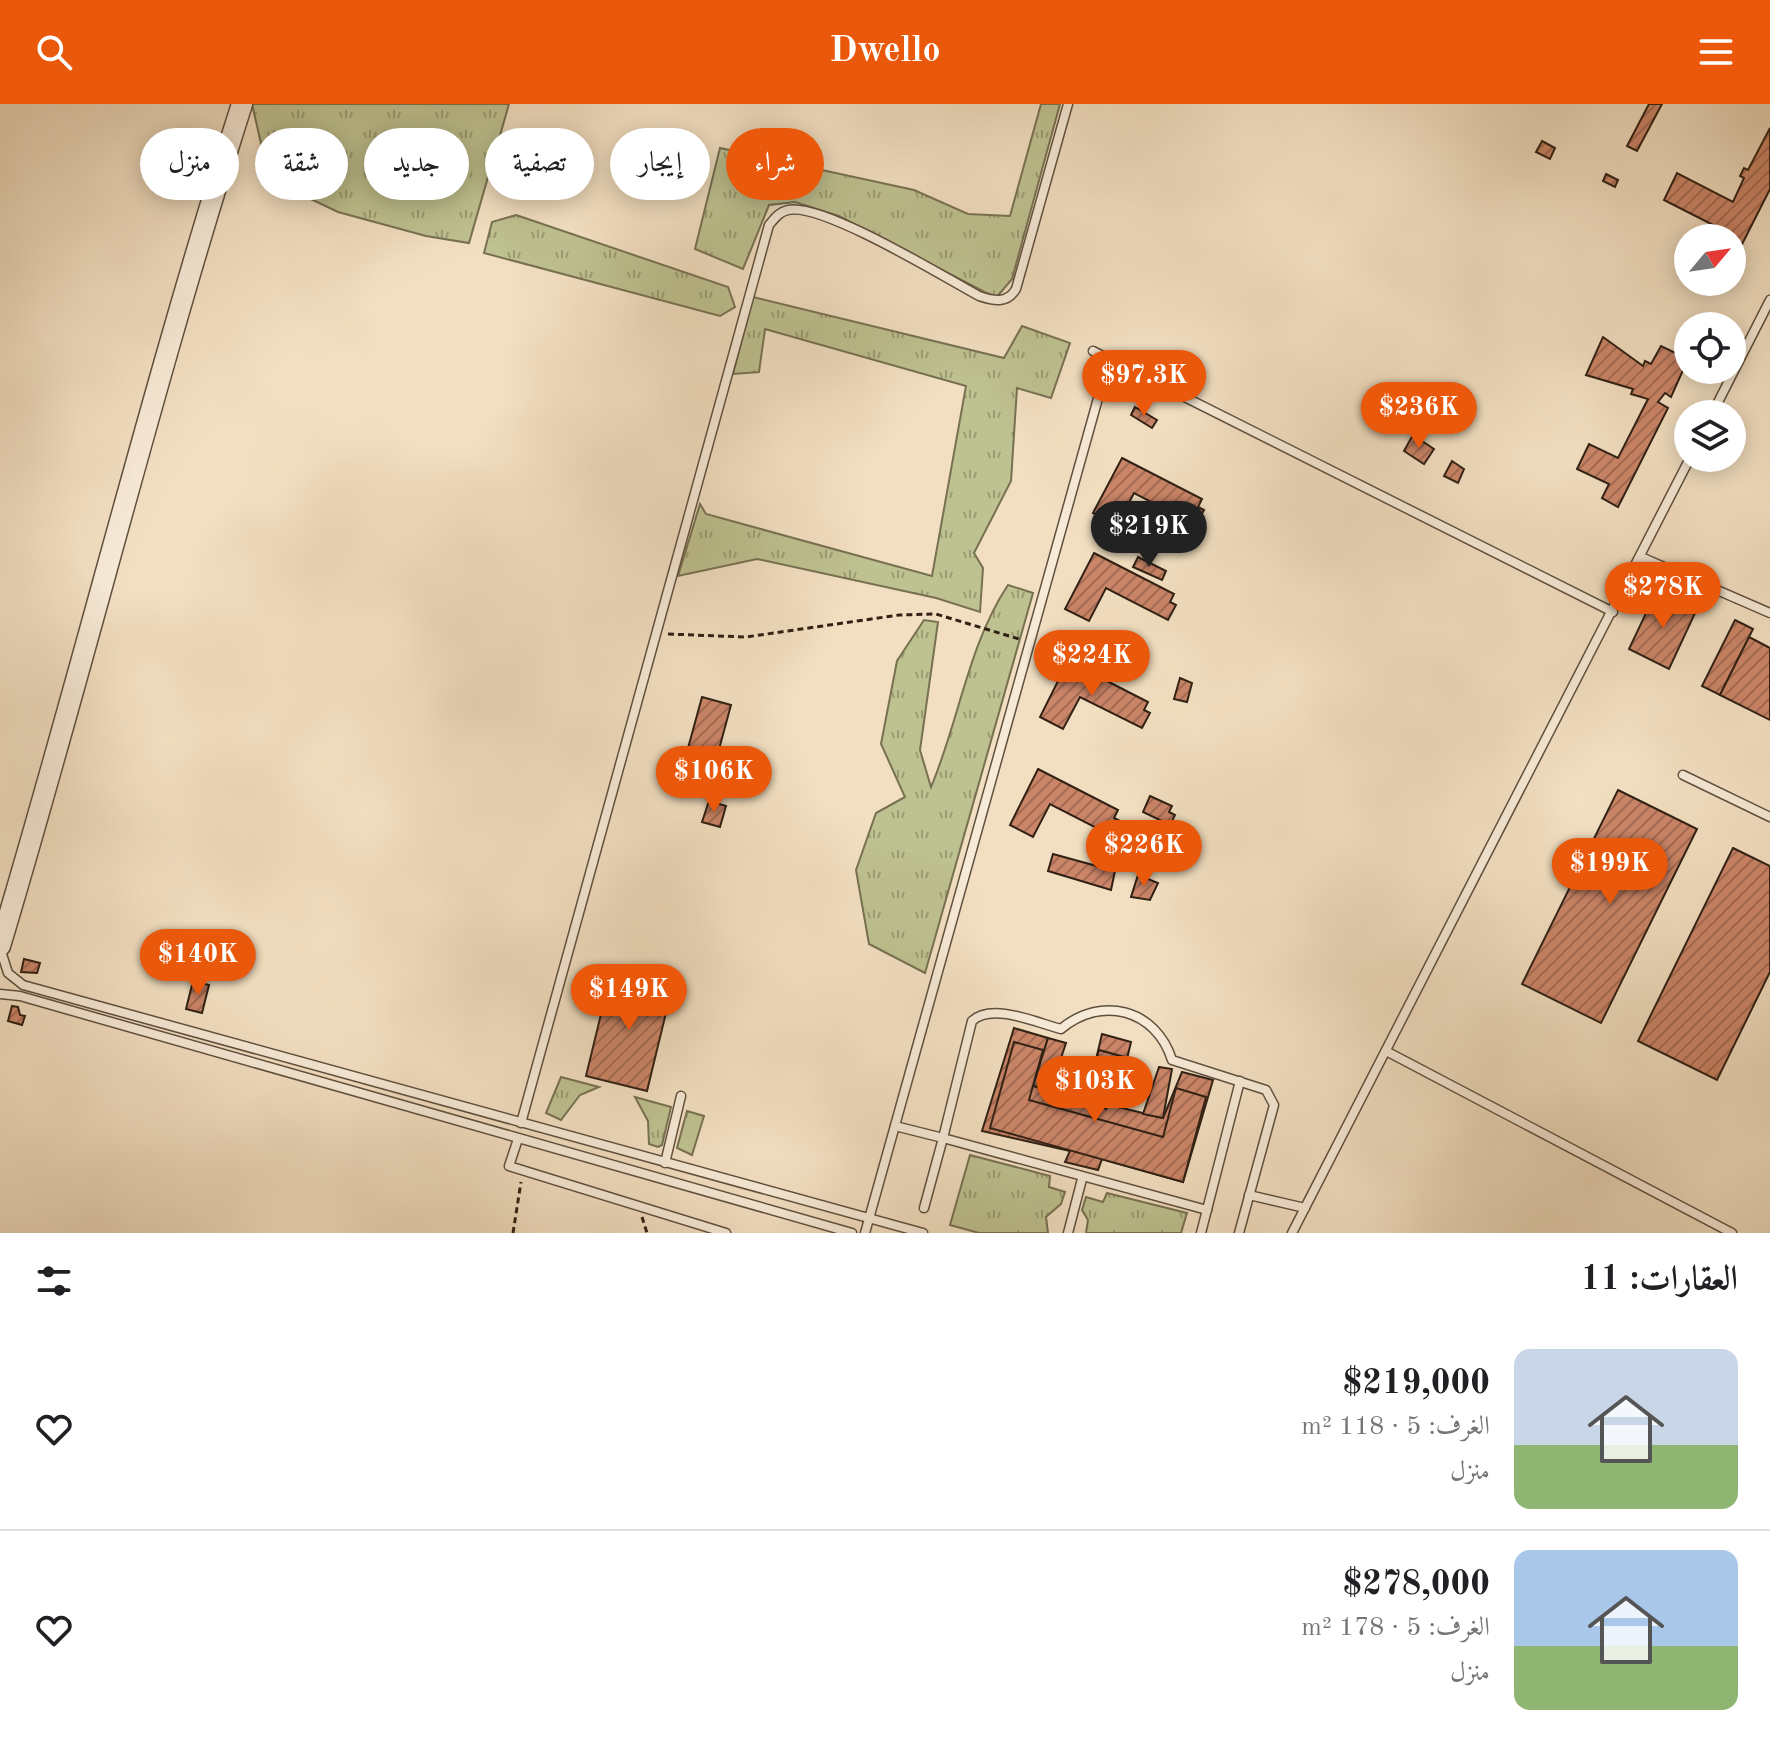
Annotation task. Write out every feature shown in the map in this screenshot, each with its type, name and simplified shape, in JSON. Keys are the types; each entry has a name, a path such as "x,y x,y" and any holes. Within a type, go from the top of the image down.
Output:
{"street":[{"path":"0,946 54,767 189,270 242,104"}],"lane":[{"path":"521,1123 769,225 778,214 791,209 844,223 979,296 994,301 1004,300 1016,289 1068,104"},
{"path":"1719,400 1770,300"},
{"path":"1093,351 1613,612"},
{"path":"865,1233 1109,359"},
{"path":"1292,1233 1683,472"},
{"path":"1641,557 1770,613"},
{"path":"1683,775 1770,817"},
{"path":"0,946 8,973 23,985 923,1233"},
{"path":"0,994 20,996 852,1233"},
{"path":"924,1208 972,1021 985,1013 1061,1029 1088,1012 1115,1009 1129,1012 1151,1025 1172,1060 1266,1090 1274,1105 1239,1233"},
{"path":"1386,1051 1732,1233"},
{"path":"1201,1233 1240,1081"},
{"path":"665,1163 681,1096"},
{"path":"895,1126 1082,1179 1207,1210"},
{"path":"518,1139 509,1166 726,1233"},
{"path":"1068,1233 1082,1179"},
{"path":"1249,1195 1305,1208"}],"path":[{"path":"656,630 675,636 746,637 899,615 936,614 1030,642"},
{"path":"513,1233 523,1171"}],"green space":[{"path":"252,104 509,104 502,128 485,128 485,187 469,243 426,236 338,212 313,200 348,200 348,128 257,128"},
{"path":"1041,104 1060,104 1012,279 996,298 839,216 795,202 769,205 743,269 695,249 707,200 710,200 720,148 726,149 726,200 824,200 824,171 914,190 968,214 1010,216"},
{"path":"516,215 728,287 735,307 720,316 484,253 492,222"},
{"path":"753,297 1004,358 1022,326 1070,343 1051,398 1017,388 1011,481 974,553 983,568 980,612 936,598 757,559 678,576 700,504 706,514 932,576 966,386 765,329 759,372 733,374"},
{"path":"1008,585 1033,593 925,973 869,944 856,870 876,813 905,797 881,744 897,661 924,620 938,622 920,750 931,787 973,658 994,608"},
{"path":"561,1077 599,1087 580,1095 561,1120 546,1113"},
{"path":"635,1097 671,1107 662,1145 649,1144 648,1121"},
{"path":"687,1111 704,1116 692,1155 677,1148"},
{"path":"970,1155 1050,1176 1049,1187 1065,1192 1061,1204 1046,1217 1048,1233 979,1233 950,1225"},
{"path":"1107,1193 1187,1213 1181,1233 1086,1233 1088,1220 1082,1210 1086,1197 1103,1202"}],"building":[{"path":"1649,104 1662,104 1637,151 1627,146"},
{"path":"1770,128 1770,189 1746,236 1746,224 1711,224 1664,200 1677,173 1733,202 1744,178 1740,176 1744,168 1748,170"},
{"path":"1542,141 1555,148 1550,159 1536,152"},
{"path":"1606,174 1618,180 1615,187 1603,181"},
{"path":"1603,337 1643,366 1645,361 1651,364 1661,346 1674,352 1674,384 1677,384 1671,397 1665,393 1658,402 1668,408 1618,507 1602,498 1609,484 1577,469 1589,444 1618,458 1648,399 1631,394 1633,389 1586,375"},
{"path":"1135,407 1157,420 1152,428 1131,415"},
{"path":"1413,435 1434,449 1424,464 1404,451"},
{"path":"1122,458 1202,499 1198,507 1204,510 1196,525 1134,493 1117,526 1093,513"},
{"path":"1452,461 1464,469 1458,483 1444,476"},
{"path":"1094,553 1174,594 1170,602 1176,605 1168,620 1106,588 1089,621 1065,609"},
{"path":"1138,557 1166,571 1162,580 1133,567"},
{"path":"1656,592 1696,611 1669,669 1629,649"},
{"path":"1735,620 1753,629 1720,695 1702,686"},
{"path":"1749,637 1770,648 1770,720 1720,695"},
{"path":"1068,661 1148,702 1144,710 1150,713 1142,728 1080,697 1063,729 1040,717"},
{"path":"1180,678 1192,683 1187,702 1174,699"},
{"path":"702,697 731,705 708,790 679,781"},
{"path":"1038,769 1118,810 1114,818 1120,821 1112,836 1050,804 1033,837 1010,825"},
{"path":"1618,790 1697,829 1601,1023 1522,984"},
{"path":"1150,796 1172,806 1169,812 1175,815 1170,825 1143,812"},
{"path":"709,801 726,806 720,827 702,822"},
{"path":"1733,848 1770,866 1770,972 1717,1080 1638,1041"},
{"path":"1053,854 1115,871 1111,890 1048,871"},
{"path":"1138,875 1158,883 1150,900 1131,897"},
{"path":"24,959 40,963 37,973 21,972"},
{"path":"611,973 672,988 647,1091 586,1076"},
{"path":"193,981 209,985 202,1013 186,1009"},
{"path":"12,1006 18,1007 20,1015 25,1016 22,1025 8,1021"},
{"path":"1014,1028 1048,1038 1033,1086 1163,1118 1182,1072 1213,1080 1183,1182 1102,1159 1098,1170 1065,1162 1070,1151 982,1131"},
{"path":"1102,1034 1131,1042 1118,1097 1107,1096 1106,1109 1091,1103 1089,1089"},
{"path":"1048,1038 1066,1043 1051,1088 1033,1086"},
{"path":"1014,1042 1043,1050 1029,1100 1163,1137 1176,1088 1206,1097 1183,1182 990,1128"},
{"path":"1099,1050 1128,1058 1116,1104 1087,1096"},
{"path":"1159,1067 1172,1069 1163,1118 1143,1114"}]}
